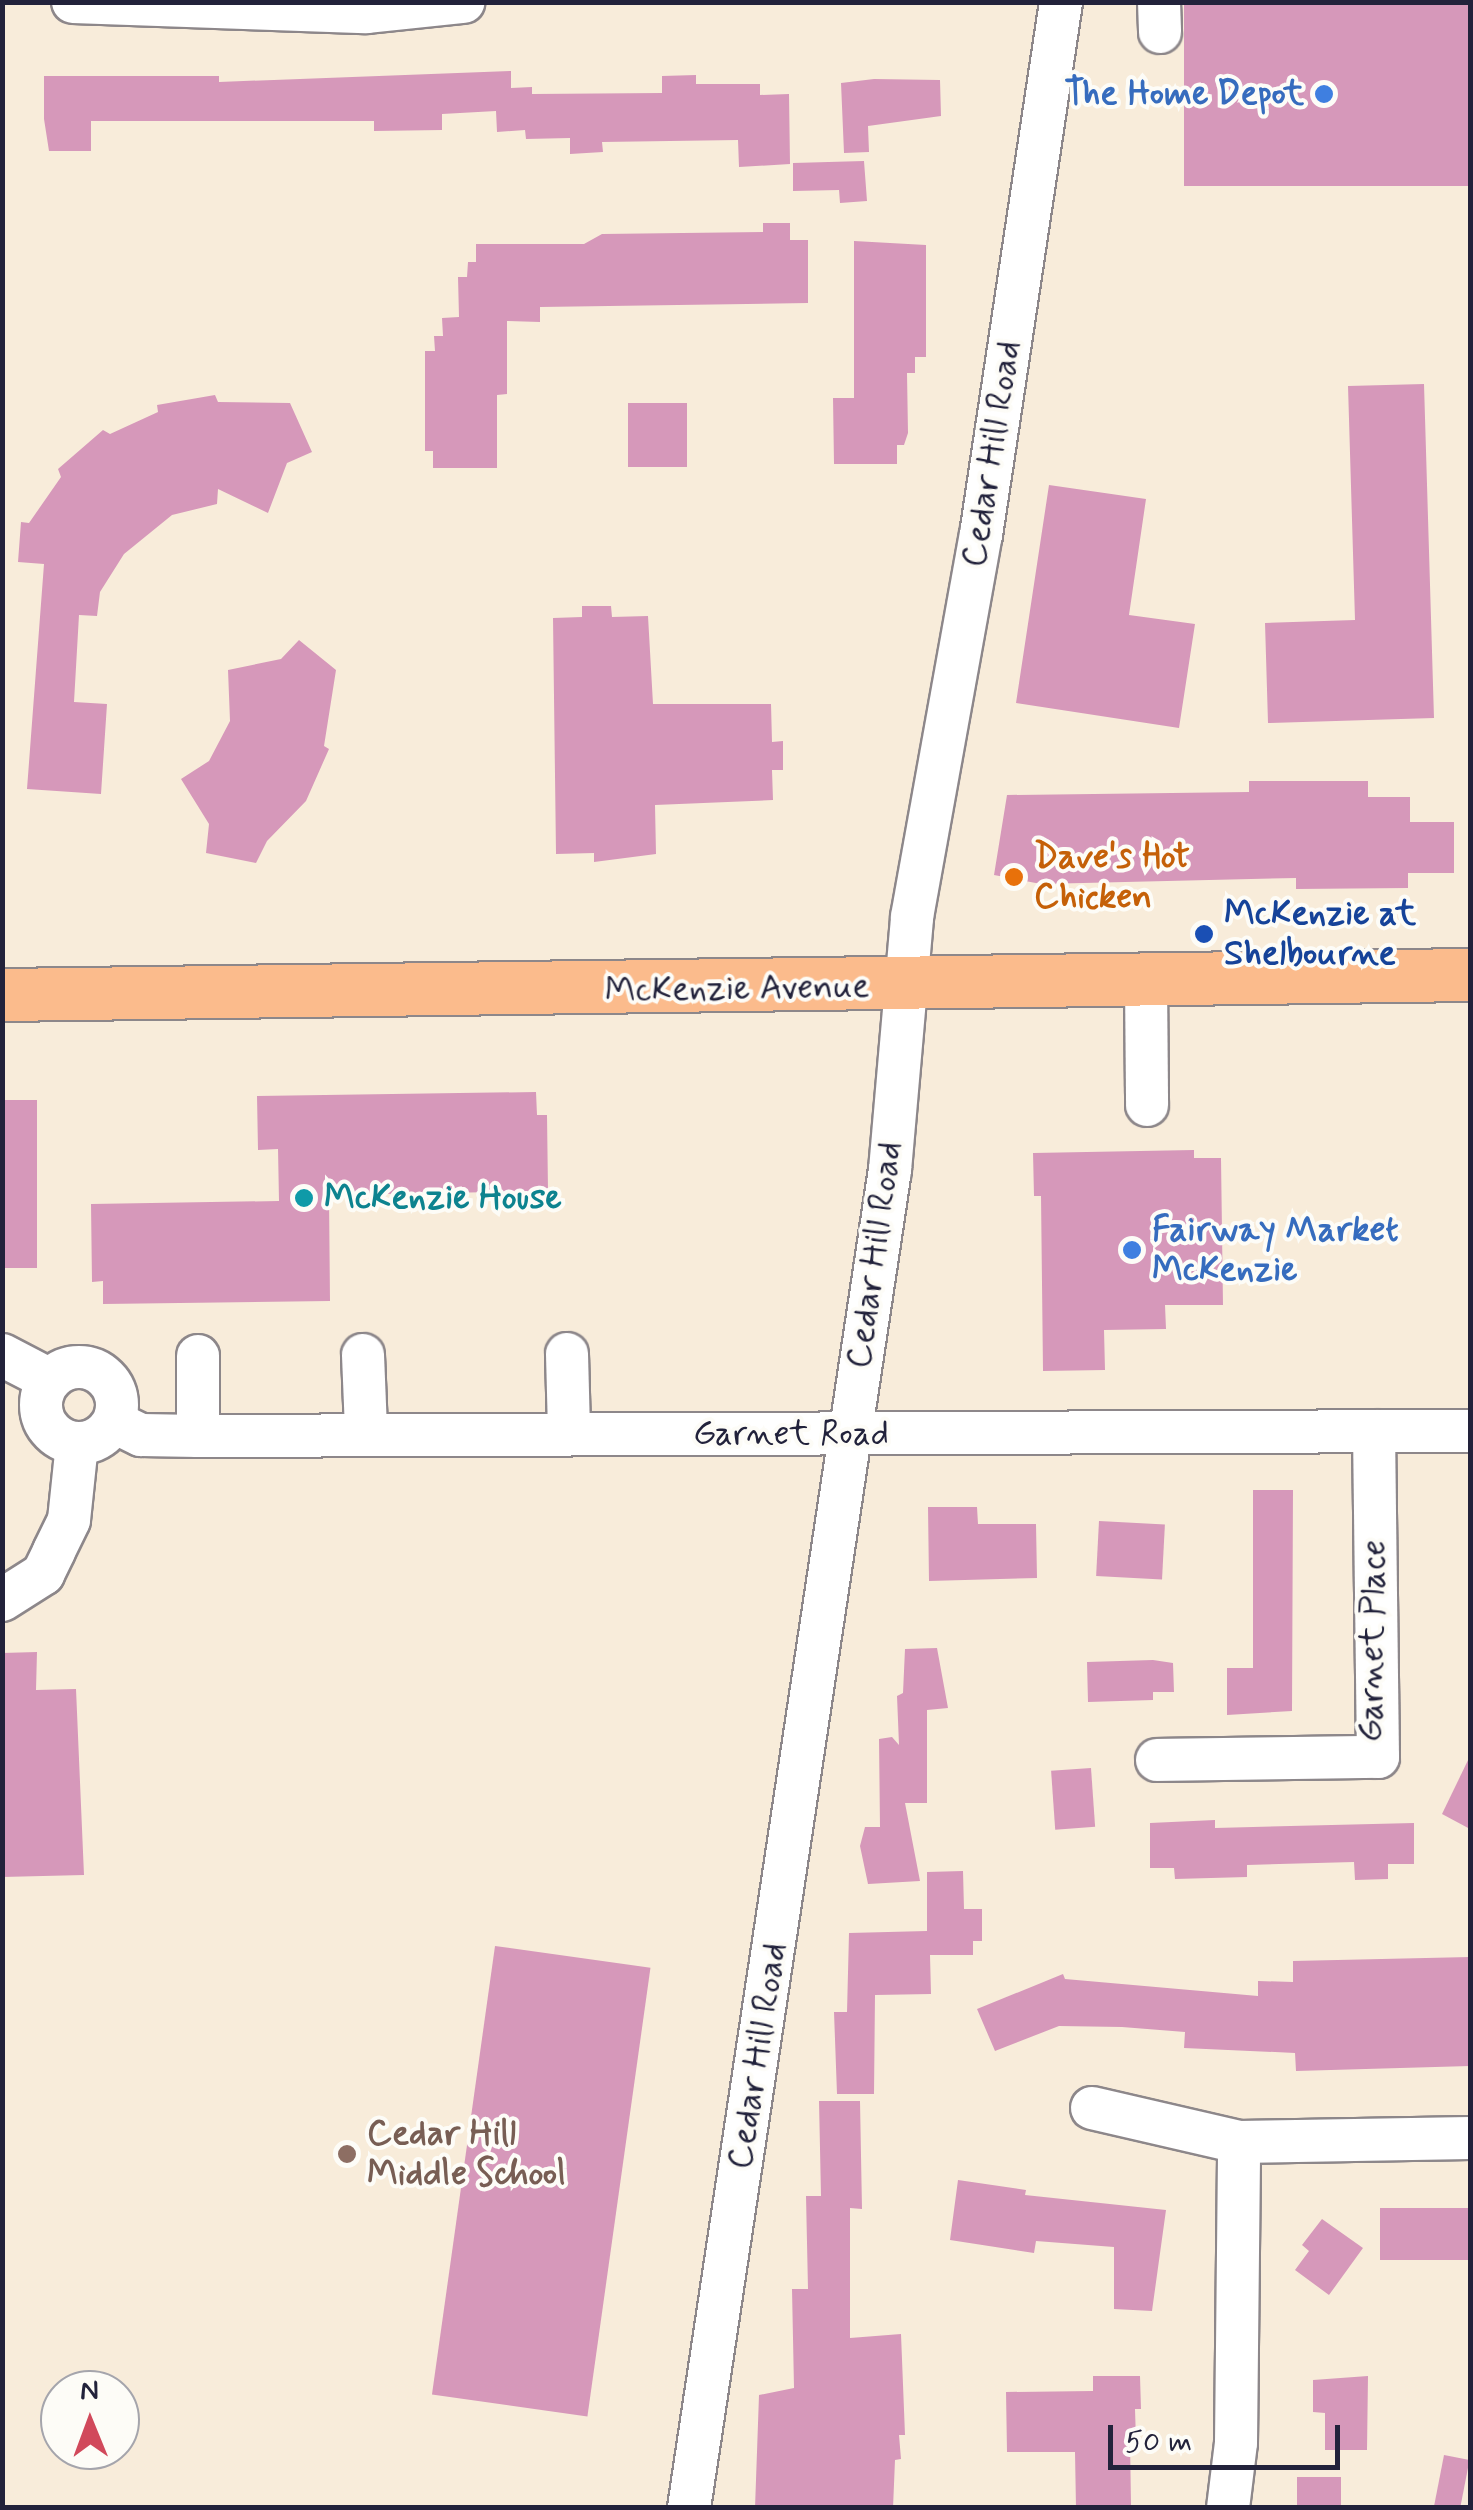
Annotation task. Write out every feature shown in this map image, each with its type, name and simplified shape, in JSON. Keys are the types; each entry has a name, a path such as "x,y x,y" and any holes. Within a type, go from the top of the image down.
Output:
{"main road":[{"name":"McKenzie Avenue","path":"2,995 908,986 1470,975"}],"street":[{"path":"72,2 366,12 463,2"},
{"name":"Cedar Hill Road","path":"689,2508 890,1170 912,918 981,536 1061,2"},
{"path":"1146,980 1148,1104"},
{"path":"567,1354 569,1430"},
{"path":"2,1355 50,1380"},
{"path":"363,1355 366,1431"},
{"path":"198,1356 198,1436"},
{"path":"71,1368 105,1377 117,1398 114,1422 99,1438 77,1444 46,1424 41,1402 50,1380 71,1368"},
{"name":"Garnet Road","path":"114,1422 141,1435 198,1436 569,1430 850,1434 1470,1431"},
{"name":"Garnet Place","path":"1157,1760 1378,1757 1374,1431"},
{"path":"2,1600 43,1574 54,1552 68,1520 77,1444"},
{"path":"1092,2108 1239,2142 1470,2138"},
{"path":"1228,2508 1236,2443 1239,2142"}],"building":[{"name":"The Home Depot","path":"1184,2 1470,2 1470,186 1184,186"},
{"path":"511,71 511,88 532,87 532,94 662,93 662,76 696,75 696,84 760,84 760,95 789,94 790,164 739,167 738,140 602,142 603,152 570,154 570,138 526,139 525,130 497,132 496,111 442,114 442,130 374,131 374,121 91,121 91,151 49,151 44,119 44,76 219,76 219,82"},
{"path":"940,80 941,116 868,126 869,152 844,153 841,83"},
{"path":"864,161 867,201 840,203 839,190 793,191 793,163"},
{"path":"763,223 790,223 790,240 808,240 808,303 540,307 540,322 507,321 507,394 497,395 497,468 433,468 433,451 425,451 425,351 435,351 434,336 443,336 442,318 459,317 458,277 467,277 468,262 476,262 476,244 584,244 602,234 763,232"},
{"path":"854,241 926,245 926,357 915,357 915,373 907,373 908,433 904,445 897,445 897,464 834,464 833,398 854,398"},
{"path":"1424,384 1434,718 1268,723 1265,623 1355,620 1348,386"},
{"path":"215,395 218,402 290,403 312,452 287,463 268,513 218,489 217,504 172,515 124,554 100,592 97,616 79,615 74,702 107,704 101,794 27,789 44,564 18,562 21,522 29,523 61,477 58,469 103,430 110,434 158,412 157,405"},
{"path":"628,403 687,403 687,467 628,467"},
{"path":"1049,485 1146,499 1129,615 1195,624 1179,728 1016,703"},
{"path":"582,606 611,606 612,617 648,616 653,704 771,704 772,742 783,741 783,770 772,770 773,800 655,805 656,854 594,862 594,853 556,854 553,618 582,617"},
{"path":"299,640 336,670 324,746 329,749 306,801 267,841 256,863 206,853 209,824 181,779 209,761 230,721 228,670 281,659"},
{"path":"1249,781 1368,781 1368,797 1410,797 1410,822 1454,822 1454,873 1408,873 1408,888 1296,889 1296,878 1041,884 994,875 1007,795 1249,792"},
{"name":"McKenzie House","path":"536,1092 537,1115 547,1115 548,1191 329,1195 330,1301 103,1304 103,1281 92,1282 91,1204 279,1201 278,1149 258,1150 257,1096"},
{"path":"2,1100 37,1100 37,1268 2,1268"},
{"name":"Fairway Market McKenzie","path":"1194,1150 1194,1158 1221,1158 1223,1305 1165,1305 1166,1329 1104,1330 1105,1370 1043,1371 1041,1196 1034,1196 1033,1153"},
{"path":"1253,1490 1293,1490 1292,1711 1227,1715 1227,1668 1253,1668"},
{"path":"928,1507 977,1507 978,1524 1036,1524 1037,1578 929,1581"},
{"path":"1099,1521 1165,1524 1162,1579 1096,1576"},
{"path":"937,1648 948,1708 927,1710 927,1803 905,1803 920,1881 868,1884 860,1846 865,1827 880,1827 879,1739 892,1737 899,1745 897,1696 903,1693 905,1649"},
{"path":"37,1652 36,1690 76,1689 84,1875 2,1877 2,1653"},
{"path":"1087,1662 1173,1663 1174,1692 1153,1692 1153,1700 1088,1702"},
{"path":"1470,1756 1470,1829 1442,1814"},
{"path":"1091,1768 1095,1827 1055,1830 1051,1771"},
{"path":"1215,1820 1215,1828 1414,1823 1414,1864 1388,1864 1388,1879 1355,1880 1354,1862 1247,1865 1247,1877 1175,1879 1174,1868 1150,1868 1150,1823"},
{"path":"963,1871 964,1909 982,1909 982,1941 973,1941 973,1955 930,1955 931,1994 875,1995 874,2094 837,2094 834,2012 847,2012 849,1933 927,1931 927,1872"},
{"name":"Cedar Hill Middle School","path":"495,1946 650,1968 587,2416 432,2395"},
{"path":"1470,1957 1470,2066 1296,2071 1295,2053 1184,2048 1185,2032 1122,2027 1059,2026 995,2051 977,2009 1063,1974 1065,1979 1258,1996 1258,1981 1293,1982 1293,1961"},
{"path":"819,2101 860,2101 862,2209 850,2208 850,2338 901,2334 905,2435 899,2435 901,2459 895,2460 893,2508 755,2508 759,2395 794,2388 792,2289 808,2289 806,2196 821,2196"},
{"path":"958,2180 1026,2190 1025,2195 1166,2210 1152,2311 1114,2309 1114,2247 1036,2241 1034,2253 950,2240"},
{"path":"1380,2208 1470,2208 1470,2260 1380,2260"},
{"path":"1322,2219 1363,2248 1329,2295 1295,2270 1309,2251 1302,2245"},
{"path":"1093,2376 1140,2376 1141,2409 1135,2409 1136,2440 1130,2440 1131,2505 1076,2508 1075,2452 1007,2452 1006,2392 1093,2391"},
{"path":"1368,2376 1367,2450 1325,2450 1325,2413 1313,2412 1313,2380"},
{"path":"1444,2455 1470,2460 1460,2508 1434,2508"},
{"path":"1297,2477 1341,2477 1341,2508 1297,2508"}],"place":[{"name":"The Home Depot","path":"1324,94"},
{"name":"Dave's Hot Chicken","path":"1014,877"},
{"name":"McKenzie at Shelbourne","path":"1204,934"},
{"name":"McKenzie House","path":"304,1198"},
{"name":"Fairway Market McKenzie","path":"1132,1250"},
{"name":"Cedar Hill Middle School","path":"347,2154"}]}
